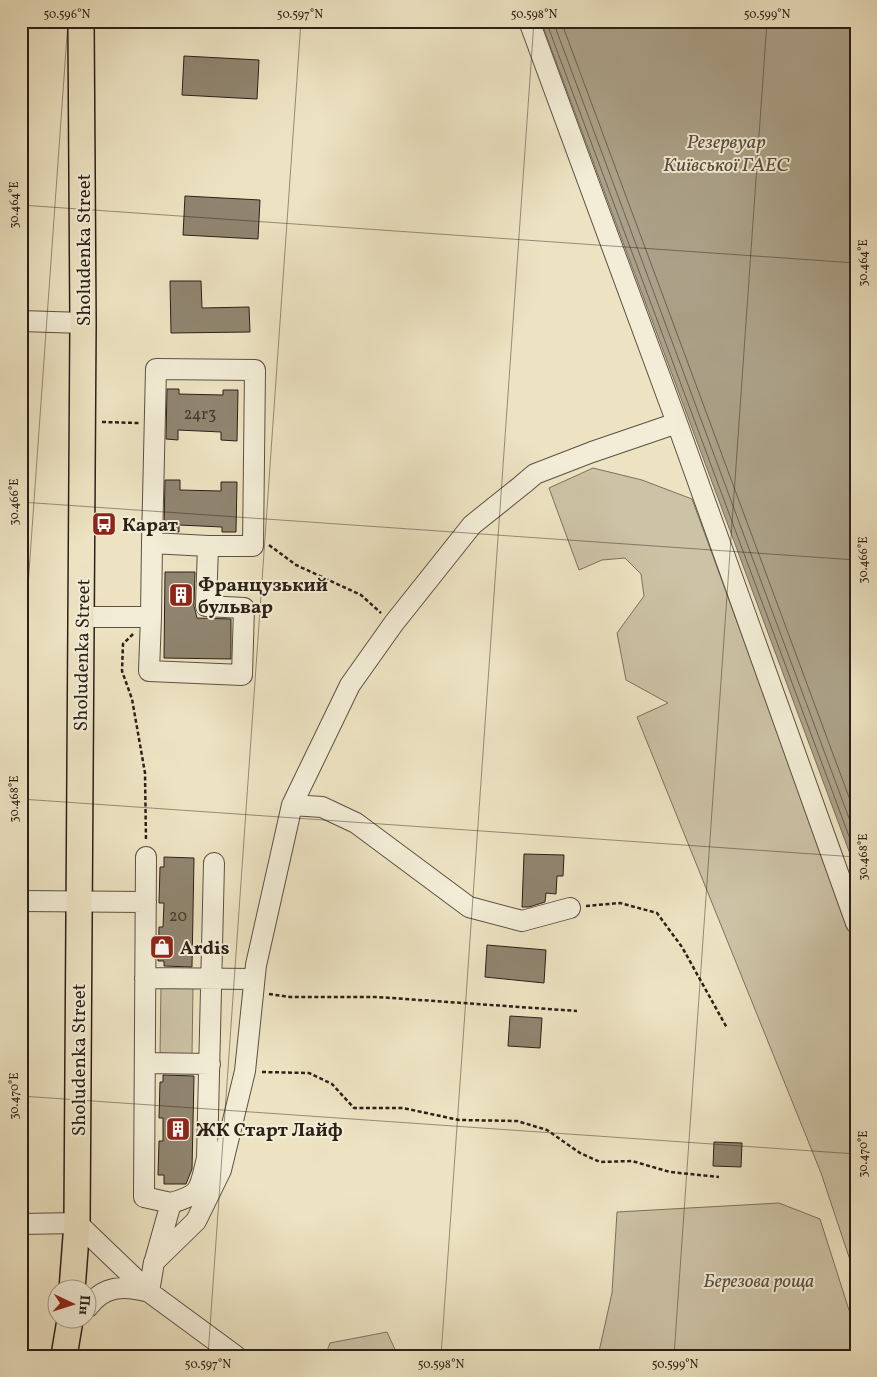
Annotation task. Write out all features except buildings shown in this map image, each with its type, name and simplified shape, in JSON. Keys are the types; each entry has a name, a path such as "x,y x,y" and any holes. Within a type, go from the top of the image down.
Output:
{"main road":[{"name":"Sholudenka Street","path":"73,1280 77,1223 83,323 81,21"},
{"path":"65,1356 69,1330"}],"street":[{"path":"529,21 677,423 856,923"},
{"path":"21,321 83,323"},
{"path":"152,543 252,546 255,370 156,369 149,671 242,675 244,608 206,606 208,546"},
{"path":"154,1262 196,1221 221,1170 246,1071 254,985 292,805 350,685 394,624 472,525 535,474 677,423"},
{"path":"81,618 151,618"},
{"path":"292,805 322,807 356,823 468,907 522,921 570,908"},
{"path":"146,857 144,1197 171,1203 191,1197 200,1187 207,1158 214,863"},
{"path":"21,901 146,902"},
{"path":"145,978 212,978 254,985"},
{"path":"145,1063 210,1064"},
{"path":"149,1292 154,1262 171,1203"},
{"path":"21,1224 77,1223 149,1292 236,1356"},
{"path":"98,1296 108,1290 130,1287 149,1292"},
{"path":"65,1356 75,1330"}],"path":[{"path":"82,422 155,423"},
{"path":"253,534 296,565 361,595 394,624"},
{"path":"146,857 146,772 132,699 122,671 123,644 151,618"},
{"path":"570,908 620,903 657,913 682,947 727,1028"},
{"path":"254,985 290,997 377,997 576,1010"},
{"path":"246,1071 310,1073 332,1084 354,1108 403,1108 460,1120 516,1120 547,1130 580,1153 600,1162 632,1161 670,1172 719,1177"}],"green space":[{"path":"593,468 642,480 692,499 856,946 856,1278 821,1173 637,717 668,703 626,680 617,633 644,596 641,574 625,558 602,560 579,570 549,488"},
{"path":"161,986 193,986 192,1055 160,1055"},
{"name":"Березова роща","path":"779,1203 820,1219 856,1332 856,1356 598,1356 612,1293 617,1212"},
{"path":"387,1332 398,1356 325,1356 330,1343"}],"water":[{"name":"Резервуар Київської ГАЕС","path":"541,21 856,21 856,870"}],"place":[{"name":"Карат","path":"104,524"},
{"name":"Французький бульвар","path":"181,595"},
{"name":"Ardis","path":"162,947"},
{"name":"ЖК Старт Лайф","path":"178,1129"}]}
